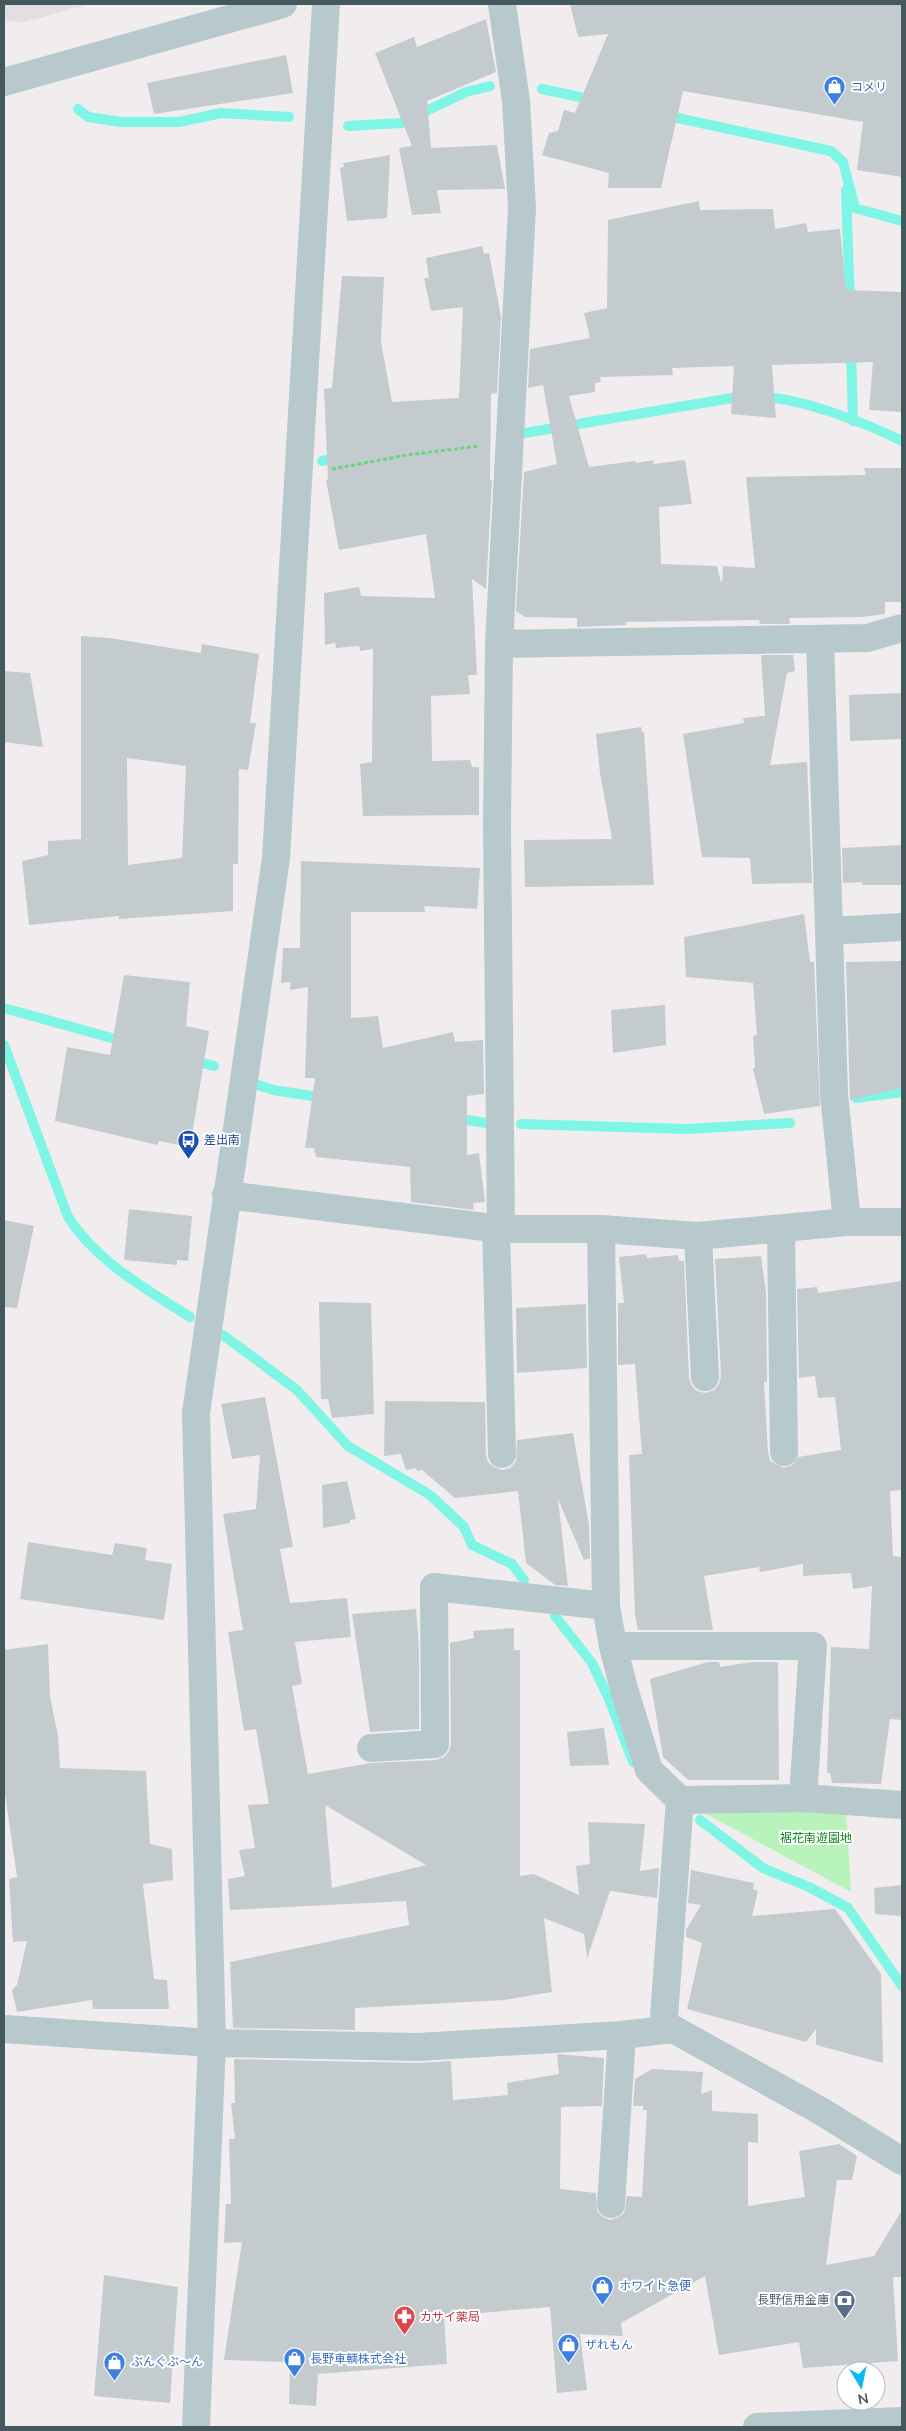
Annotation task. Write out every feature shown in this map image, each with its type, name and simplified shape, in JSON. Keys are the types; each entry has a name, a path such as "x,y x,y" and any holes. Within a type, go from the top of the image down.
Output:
{"street":[{"path":"4,82 283,4"},
{"path":"196,2427 212,2043 196,1413 276,858 326,4"},
{"path":"502,4 516,101 522,208 499,644 497,825 498,1228 502,1454"},
{"path":"499,644 820,640 867,638 902,628"},
{"path":"820,640 834,1094 847,1222"},
{"path":"830,931 902,927"},
{"path":"226,1195 498,1228 601,1229 698,1236 781,1230 847,1222 902,1222"},
{"path":"601,1229 606,1606 612,1646 649,1770 680,1800 803,1798 902,1805"},
{"path":"781,1230 784,1452"},
{"path":"698,1236 705,1377"},
{"path":"371,1748 435,1744 434,1587 606,1606"},
{"path":"612,1646 813,1646 803,1798"},
{"path":"662,2030 680,1800"},
{"path":"4,2029 212,2043 418,2047 622,2035 673,2029 819,2110 902,2161"},
{"path":"611,2204 622,2035"},
{"path":"757,2427 902,2421"}],"path":[{"path":"298,476 407,454 509,442"}],"shaded area":[{"path":"4,4 91,4 20,23 4,20"}],"green space":[{"name":"裾花南遊園地","path":"699,1810 846,1812 851,1892"}],"building":[{"path":"570,4 902,4 902,177 857,170 863,122 683,91 661,188 608,188 609,173 542,155 549,133 558,131 564,110 575,113 608,34 578,37"},
{"path":"486,19 496,72 427,101 431,148 497,145 505,189 437,190 441,213 412,215 399,148 412,146 375,53 414,37 417,47"},
{"path":"286,55 293,93 154,114 147,83"},
{"path":"390,155 387,218 347,221 340,168 344,167 343,163"},
{"path":"699,201 700,210 773,209 775,229 806,223 808,232 840,229 846,290 902,292 902,412 869,410 873,362 772,365 776,418 731,414 734,366 672,368 673,375 600,377 601,382 595,383 595,392 569,396 589,467 635,461 636,463 654,460 653,464 685,460 692,504 659,507 661,564 717,566 721,582 723,566 755,568 746,477 866,475 864,468 902,468 902,602 885,602 885,614 862,617 789,618 790,624 760,624 759,620 626,622 626,625 577,627 577,618 525,617 516,611 524,472 557,464 543,385 528,388 530,349 590,338 584,313 607,308 608,220"},
{"path":"482,246 484,254 489,253 501,317 497,393 491,394 490,480 492,480 486,589 472,579 477,675 468,675 470,694 431,696 432,761 470,760 472,767 479,767 479,815 363,816 360,764 372,762 373,649 360,651 359,646 336,648 335,643 325,645 324,593 359,587 361,596 435,598 426,534 339,550 326,480 328,479 324,389 332,388 342,276 384,277 381,342 392,402 459,398 463,307 431,311 424,278 429,278 426,258"},
{"path":"81,636 110,638 201,653 202,644 259,654 250,723 256,723 248,770 239,769 238,864 233,864 233,911 119,919 119,916 29,925 22,861 48,855 48,841 81,839","holes":["127,758 186,766 182,858 128,865"]},
{"path":"761,655 793,655 795,671 787,673 770,765 807,762 812,883 752,884 750,858 702,857 683,734 744,723 743,718 765,716"},
{"path":"4,671 30,673 43,747 4,742"},
{"path":"902,693 902,739 850,741 849,695"},
{"path":"641,727 642,732 644,732 654,885 525,887 524,840 612,839 600,773 596,734"},
{"path":"902,845 902,885 862,885 862,882 843,883 842,848"},
{"path":"301,861 480,868 477,909 424,906 425,912 351,912 351,1018 378,1016 383,1048 453,1032 455,1042 483,1040 484,1094 467,1096 467,1155 479,1153 485,1202 473,1203 474,1210 411,1202 410,1167 316,1157 314,1148 305,1148 315,1078 305,1078 308,987 290,990 290,982 281,983 283,948 300,948"},
{"path":"804,914 810,962 814,962 820,1106 764,1114 753,1069 755,1067 753,1036 757,1035 753,983 686,977 684,937"},
{"path":"902,961 902,1088 850,1100 846,962"},
{"path":"124,975 190,982 186,1026 209,1031 190,1147 159,1141 158,1145 55,1121 67,1047 110,1055"},
{"path":"665,1005 666,1045 613,1053 611,1010"},
{"path":"129,1209 192,1216 188,1261 177,1260 177,1265 124,1260"},
{"path":"4,1220 34,1226 17,1308 4,1307"},
{"path":"646,1254 647,1258 678,1255 679,1261 684,1261 689,1378 692,1386 697,1391 705,1393 714,1390 719,1384 721,1376 715,1259 761,1256 766,1293 767,1382 764,1382 768,1452 770,1461 784,1468 792,1465 798,1457 841,1450 835,1397 818,1398 815,1376 799,1378 797,1289 817,1287 818,1293 902,1281 902,1490 890,1491 893,1556 902,1557 902,1720 890,1719 881,1784 832,1783 830,1773 827,1773 831,1647 869,1649 872,1586 853,1589 851,1573 803,1576 803,1564 760,1572 759,1567 704,1576 713,1630 638,1630 635,1615 629,1455 642,1454 635,1364 618,1365 618,1303 624,1303 619,1257"},
{"path":"319,1302 371,1303 374,1414 332,1418 328,1399 321,1399"},
{"path":"586,1304 587,1368 517,1373 516,1308"},
{"path":"265,1397 293,1547 280,1549 290,1603 347,1598 351,1637 295,1642 302,1684 292,1686 308,1774 371,1763 436,1760 444,1757 449,1751 451,1744 450,1643 474,1638 473,1631 514,1628 514,1650 520,1650 520,1876 534,1874 579,1895 576,1866 590,1864 588,1822 645,1824 640,1871 659,1868 657,1898 610,1891 587,1959 584,1934 544,1918 552,1992 504,2000 355,2008 355,2030 233,2028 230,1962 409,1925 406,1901 230,1910 228,1879 245,1876 239,1850 255,1848 248,1805 269,1804 256,1729 244,1731 228,1632 243,1630 223,1514 256,1509 260,1455 232,1459 221,1404","holes":["325,1805 426,1865 332,1888"]},
{"path":"385,1401 485,1402 486,1455 488,1462 502,1470 510,1468 516,1461 517,1440 573,1433 589,1525 590,1558 584,1560 558,1499 568,1586 555,1585 526,1563 518,1491 455,1498 422,1470 417,1471 416,1468 406,1470 401,1454 384,1456"},
{"path":"347,1481 356,1519 350,1520 350,1523 323,1528 322,1485"},
{"path":"28,1542 112,1555 115,1543 147,1548 145,1560 172,1564 164,1620 20,1599"},
{"path":"416,1609 419,1648 419,1729 370,1732 352,1614"},
{"path":"48,1644 50,1696 58,1736 60,1768 146,1771 150,1844 172,1849 173,1880 143,1884 154,1979 167,1980 169,2009 93,2009 92,2000 17,2012 12,1990 17,1985 27,1941 13,1942 9,1879 17,1877 4,1787 4,1650"},
{"path":"708,1662 719,1662 720,1667 752,1662 778,1662 779,1780 688,1780 663,1757 650,1679"},
{"path":"604,1728 609,1765 570,1766 567,1732"},
{"path":"691,1870 754,1883 753,1889 758,1891 752,1916 835,1909 881,1974 883,2063 816,2045 816,2029 806,2042 687,2009 702,1943 686,1937 686,1930 701,1905 688,1903"},
{"path":"902,1885 902,1916 875,1914 874,1888"},
{"path":"557,2054 604,2058 602,2106 561,2107 560,2189 596,2193 597,2211 603,2217 610,2220 624,2213 627,2196 642,2197 647,2110 643,2110 643,2106 633,2106 635,2079 652,2069 703,2072 701,2094 712,2090 712,2111 758,2114 758,2143 748,2142 748,2206 805,2197 799,2151 839,2144 857,2156 852,2180 837,2180 826,2265 874,2256 902,2210 902,2277 893,2277 898,2361 836,2361 836,2366 803,2368 799,2342 719,2355 705,2276 621,2323 623,2336 580,2334 587,2390 557,2393 550,2307 444,2316 447,2364 318,2374 316,2406 289,2404 290,2362 224,2360 242,2242 224,2243 226,2204 231,2204 229,2139 235,2139 231,2103 235,2103 234,2059 418,2063 451,2061 453,2100 508,2095 507,2083 559,2074"},
{"path":"104,2275 178,2287 170,2403 94,2396"}],"waterway":[{"path":"348,126 401,123 466,92 490,86"},
{"path":"542,89 594,100"},
{"path":"78,109 88,117 121,122 179,122 221,113 289,117"},
{"path":"664,115 831,151 843,162 855,208 902,221"},
{"path":"846,190 850,303"},
{"path":"851,350 853,421"},
{"path":"525,433 744,396"},
{"path":"761,397 777,398 814,407 870,427 902,441"},
{"path":"322,461 341,457"},
{"path":"4,1008 126,1042"},
{"path":"4,1045 68,1217 93,1248 108,1261 140,1285 190,1317"},
{"path":"191,1060 214,1066"},
{"path":"258,1085 273,1090 325,1098"},
{"path":"856,1098 902,1092"},
{"path":"455,1118 486,1123"},
{"path":"521,1124 687,1129 790,1123"},
{"path":"223,1335 297,1390 348,1446 430,1495 464,1527 472,1545 512,1564 524,1580"},
{"path":"555,1616 592,1663 609,1699 633,1762"},
{"path":"700,1820 763,1868 809,1887 848,1908 902,1986"}],"place":[{"name":"コメリ","path":"835,106"},
{"name":"差出南","path":"188,1159"},
{"name":"ホワイト急便","path":"603,2305"},
{"name":"長野信用金庫","path":"845,2319"},
{"name":"カサイ薬局","path":"404,2336"},
{"name":"ザれもん","path":"569,2364"},
{"name":"長野車輌株式会社","path":"294,2378"},
{"name":"ぶんぐぶ〜ん","path":"115,2381"}]}
